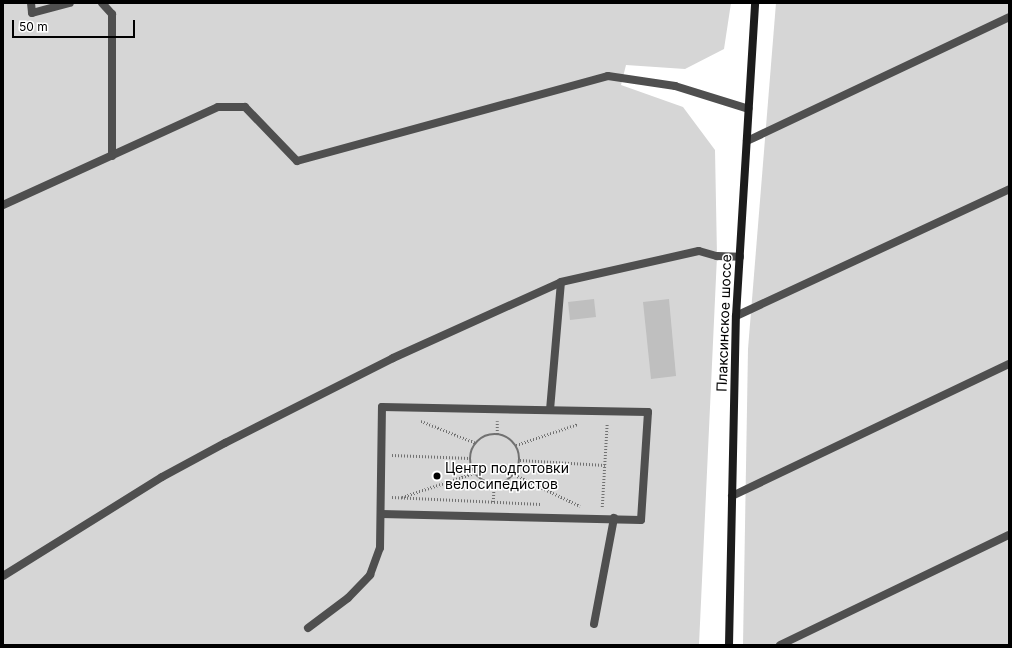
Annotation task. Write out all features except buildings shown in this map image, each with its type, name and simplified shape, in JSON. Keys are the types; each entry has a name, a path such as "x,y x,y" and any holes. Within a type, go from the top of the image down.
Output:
{"main road":[{"name":"Плаксинское шоссе","path":"728,645 736,316 755,3"}],"lane":[{"path":"31,3 32,13 70,3"},
{"path":"102,3 112,14 112,156"},
{"path":"747,141 1009,17"},
{"path":"3,205 218,107 245,107 297,162 608,76 675,86 749,109"},
{"path":"736,316 1009,189"},
{"path":"3,576 162,477 225,443 393,358 561,282 699,251 717,256 740,256"},
{"path":"550,410 561,282"},
{"path":"732,496 1009,364"},
{"path":"308,628 348,598 370,575 380,548 382,407 648,412 641,520 614,518 381,514"},
{"path":"594,624 614,518"},
{"path":"780,645 1009,535"}],"path":[{"path":"490,417 498,418"},
{"path":"418,420 476,443"},
{"path":"516,445 585,422 569,421"},
{"path":"596,506 604,507 607,423 600,422"},
{"path":"497,434 504,436 516,445 520,460 515,475 502,483 494,484 486,482 474,473 470,458 476,443 489,435 497,434"},
{"path":"391,462 392,448"},
{"path":"392,455 470,458"},
{"path":"520,460 605,465"},
{"path":"400,498 474,473"},
{"path":"515,475 581,506"},
{"path":"493,502 494,484"},
{"path":"390,490 390,497 400,498 549,504"},
{"path":"565,505 588,506"}],"shaded area":[{"path":"3,3 731,3 724,49 685,69 626,65 621,85 683,107 715,150 717,256 699,645 3,645"},
{"path":"776,3 1009,3 1009,645 743,645 748,349"}],"place":[{"name":"Центр подготовки велосипедистов","path":"437,476"}]}
